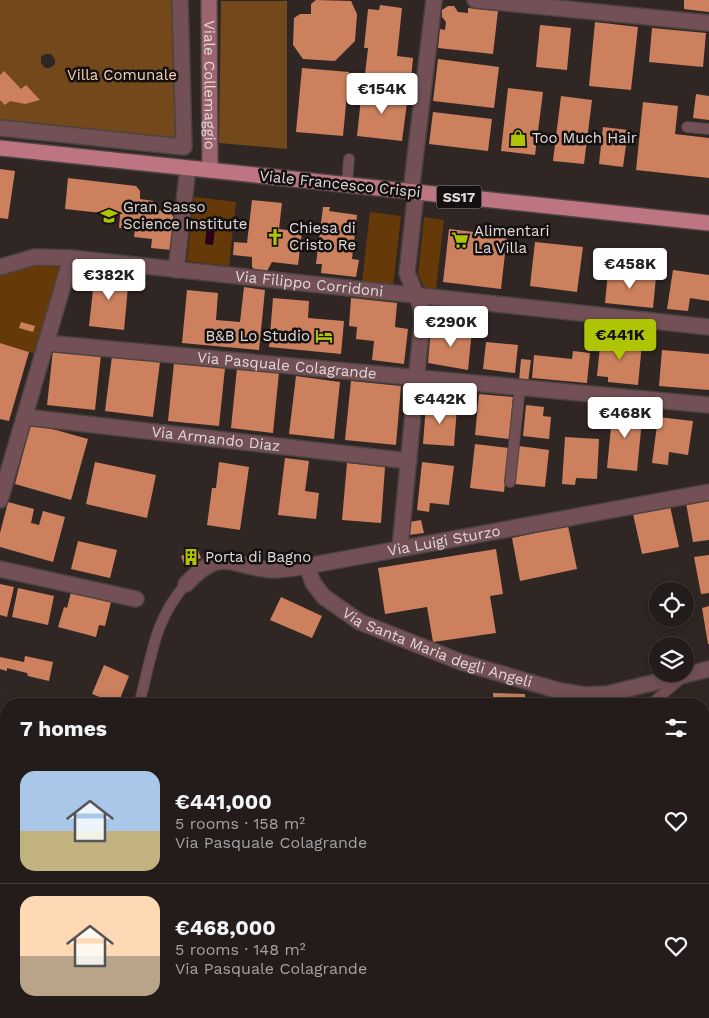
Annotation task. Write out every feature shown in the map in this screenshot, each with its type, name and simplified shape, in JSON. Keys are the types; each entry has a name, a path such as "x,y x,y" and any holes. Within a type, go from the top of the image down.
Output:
{"main road":[{"name":"Viale Collemaggio","path":"209,0 210,170"},
{"name":"Viale Francesco Crispi","path":"0,148 709,223"}],"street":[{"path":"0,128 184,147 180,0"},
{"path":"400,548 422,317 407,270 414,166 434,0"},
{"path":"475,0 709,23"},
{"path":"176,270 188,168"},
{"name":"Via Filippo Corridoni","path":"0,267 35,256 71,258 709,327"},
{"path":"0,500 71,258"},
{"name":"Via Pasquale Colagrande","path":"46,343 709,405"},
{"name":"Via Armando Diaz","path":"25,417 408,461"},
{"name":"Via Luigi Sturzo","path":"186,584 200,570 218,562 238,562 272,570 307,566 709,492"},
{"name":"Via Santa Maria degli Angeli","path":"307,566 313,583 324,598 360,622 420,647 506,676 585,695 615,692 656,682"},
{"path":"0,569 136,599"},
{"name":"Via Santa Maria degli Angeli","path":"694,673 709,669"}],"lane":[{"path":"687,127 709,130"},
{"path":"347,184 349,159"},
{"path":"510,482 520,388"},
{"path":"141,698 160,623 170,602 186,584"},
{"path":"658,698 677,682"}],"shaded area":[{"path":"194,197 236,202 229,266 187,261","holes":["208,217 216,218 213,245 205,244"]},
{"path":"370,212 401,216 393,286 362,282"},
{"path":"208,217 216,218 213,245 205,244"},
{"path":"424,217 444,220 436,289 424,287 418,274"},
{"path":"49,265 62,267 36,354 0,343 0,276 29,266"}],"green space":[{"name":"Villa Comunale","path":"0,0 180,0 184,147 0,128","holes":["45,54 51,54 55,59 55,64 50,68 45,68 41,63 41,57"]},
{"path":"221,1 287,1 287,149 219,143"}],"building":[{"path":"316,0 351,1 357,14 355,41 335,61 303,59 293,45 294,18 300,14 311,14 311,4"},
{"path":"684,0 709,0 709,12 684,9"},
{"path":"380,5 402,8 397,56 413,58 411,79 365,74 368,48 364,48 368,9 379,10"},
{"path":"448,6 454,6 458,12 468,13 468,8 498,11 493,54 438,48 440,29 445,30 446,22 442,17 442,10"},
{"path":"595,22 638,27 631,90 589,86"},
{"path":"540,25 571,28 567,70 536,67"},
{"path":"652,28 706,33 703,67 649,62"},
{"path":"438,59 499,67 494,108 433,101"},
{"path":"302,68 349,72 343,136 296,132"},
{"path":"4,71 21,89 26,85 40,100 25,104 10,101 5,105 0,100 0,75"},
{"path":"508,88 543,92 535,155 501,151"},
{"path":"362,89 408,95 402,141 357,136"},
{"path":"696,94 709,96 709,120 693,118"},
{"path":"561,96 592,100 584,164 553,161"},
{"path":"643,102 678,106 675,134 709,138 709,178 636,170"},
{"path":"433,112 492,119 488,151 429,144"},
{"path":"603,127 628,130 623,167 599,164"},
{"path":"0,169 15,171 8,219 0,218"},
{"path":"68,178 136,186 140,191 140,199 154,201 154,210 168,211 174,217 171,250 151,248 152,239 134,237 135,229 119,228 120,215 65,209"},
{"name":"Chiesa di Cristo Re","path":"252,200 282,203 279,229 302,232 298,265 272,262 267,271 257,272 252,267 252,257 233,255 234,242 247,243"},
{"path":"323,207 330,207 329,211 357,215 352,259 359,260 356,277 321,273 322,264 316,264"},
{"path":"449,229 507,236 501,289 443,282"},
{"path":"535,242 583,247 577,292 530,286"},
{"path":"673,270 709,275 709,301 690,298 688,311 667,309"},
{"path":"95,272 129,276 124,330 89,326"},
{"path":"608,272 656,277 653,308 605,303"},
{"path":"244,287 265,290 259,350 182,343 187,290 218,293 216,320 240,322"},
{"path":"273,298 309,301 308,318 344,321 341,354 269,347"},
{"path":"351,298 397,303 395,327 408,329 404,364 372,360 374,341 356,339 357,327 349,326"},
{"path":"475,310 485,311 484,326 474,325"},
{"path":"21,322 35,326 33,332 19,328"},
{"path":"444,327 472,330 468,370 428,363 430,339 433,333"},
{"path":"611,333 628,335 627,343 642,344 638,385 608,382 608,377 597,376 600,346 609,347"},
{"path":"486,342 518,345 515,373 483,369"},
{"path":"0,343 29,352 9,421 0,419"},
{"path":"53,350 101,355 95,410 47,405"},
{"path":"662,350 709,354 709,390 659,386"},
{"path":"573,351 590,353 587,383 532,378 534,355 572,359"},
{"path":"112,356 160,362 153,417 105,411"},
{"path":"521,359 531,360 528,382 519,381"},
{"path":"174,363 225,368 219,426 168,421"},
{"path":"237,368 279,372 273,433 231,428"},
{"path":"296,376 340,382 334,439 289,434"},
{"path":"351,381 401,386 396,445 345,440"},
{"path":"479,394 513,397 509,439 475,435"},
{"path":"426,404 457,407 454,446 423,444"},
{"path":"526,405 544,407 543,416 551,417 549,439 523,436"},
{"path":"613,407 643,410 637,471 607,468"},
{"path":"658,417 693,421 688,455 669,452 668,465 652,463"},
{"path":"31,423 88,439 71,500 15,484"},
{"path":"565,437 599,439 597,479 576,478 575,485 562,484"},
{"path":"475,444 509,448 504,492 470,488"},
{"path":"519,446 549,450 545,487 515,484"},
{"path":"285,458 309,461 305,491 319,493 316,519 278,515"},
{"path":"95,462 156,475 147,518 86,504"},
{"path":"219,462 249,467 240,530 207,525 212,488 216,488"},
{"path":"422,462 454,466 449,505 430,503 429,512 417,510"},
{"path":"347,463 385,467 381,523 342,520"},
{"path":"709,499 709,540 693,542 686,503"},
{"path":"8,502 34,509 31,523 39,525 43,511 65,517 53,562 0,547 0,533"},
{"path":"670,506 679,547 642,554 633,514"},
{"path":"421,520 424,533 408,535 409,522"},
{"path":"568,526 577,569 520,581 512,538"},
{"path":"78,541 117,550 110,578 71,569"},
{"path":"496,549 503,594 490,596 496,633 433,642 427,607 385,614 378,568"},
{"name":"Porta di Bagno","path":"198,550 201,558 184,564 181,556"},
{"path":"709,555 709,593 701,594 694,557"},
{"path":"0,584 14,587 7,617 0,615"},
{"path":"18,588 54,596 48,625 12,617"},
{"path":"71,592 111,602 105,626 99,625 96,637 58,627 64,607 67,608"},
{"path":"281,597 322,616 312,638 270,620"},
{"path":"709,606 709,644 708,644 702,608"},
{"path":"25,656 53,662 49,681 7,668 7,671 0,669 0,657 24,662"},
{"path":"104,665 129,676 120,698 102,698 92,694"},
{"path":"493,693 525,694 525,698 493,698"}],"place":[{"name":"Too Much Hair","path":"518,138"},
{"name":"Gran Sasso Science Institute","path":"109,216"},
{"name":"Chiesa di Cristo Re","path":"275,237"},
{"name":"Alimentari La Villa","path":"460,240"},
{"name":"B&B Lo Studio","path":"324,336"},
{"name":"Porta di Bagno","path":"191,557"}]}
